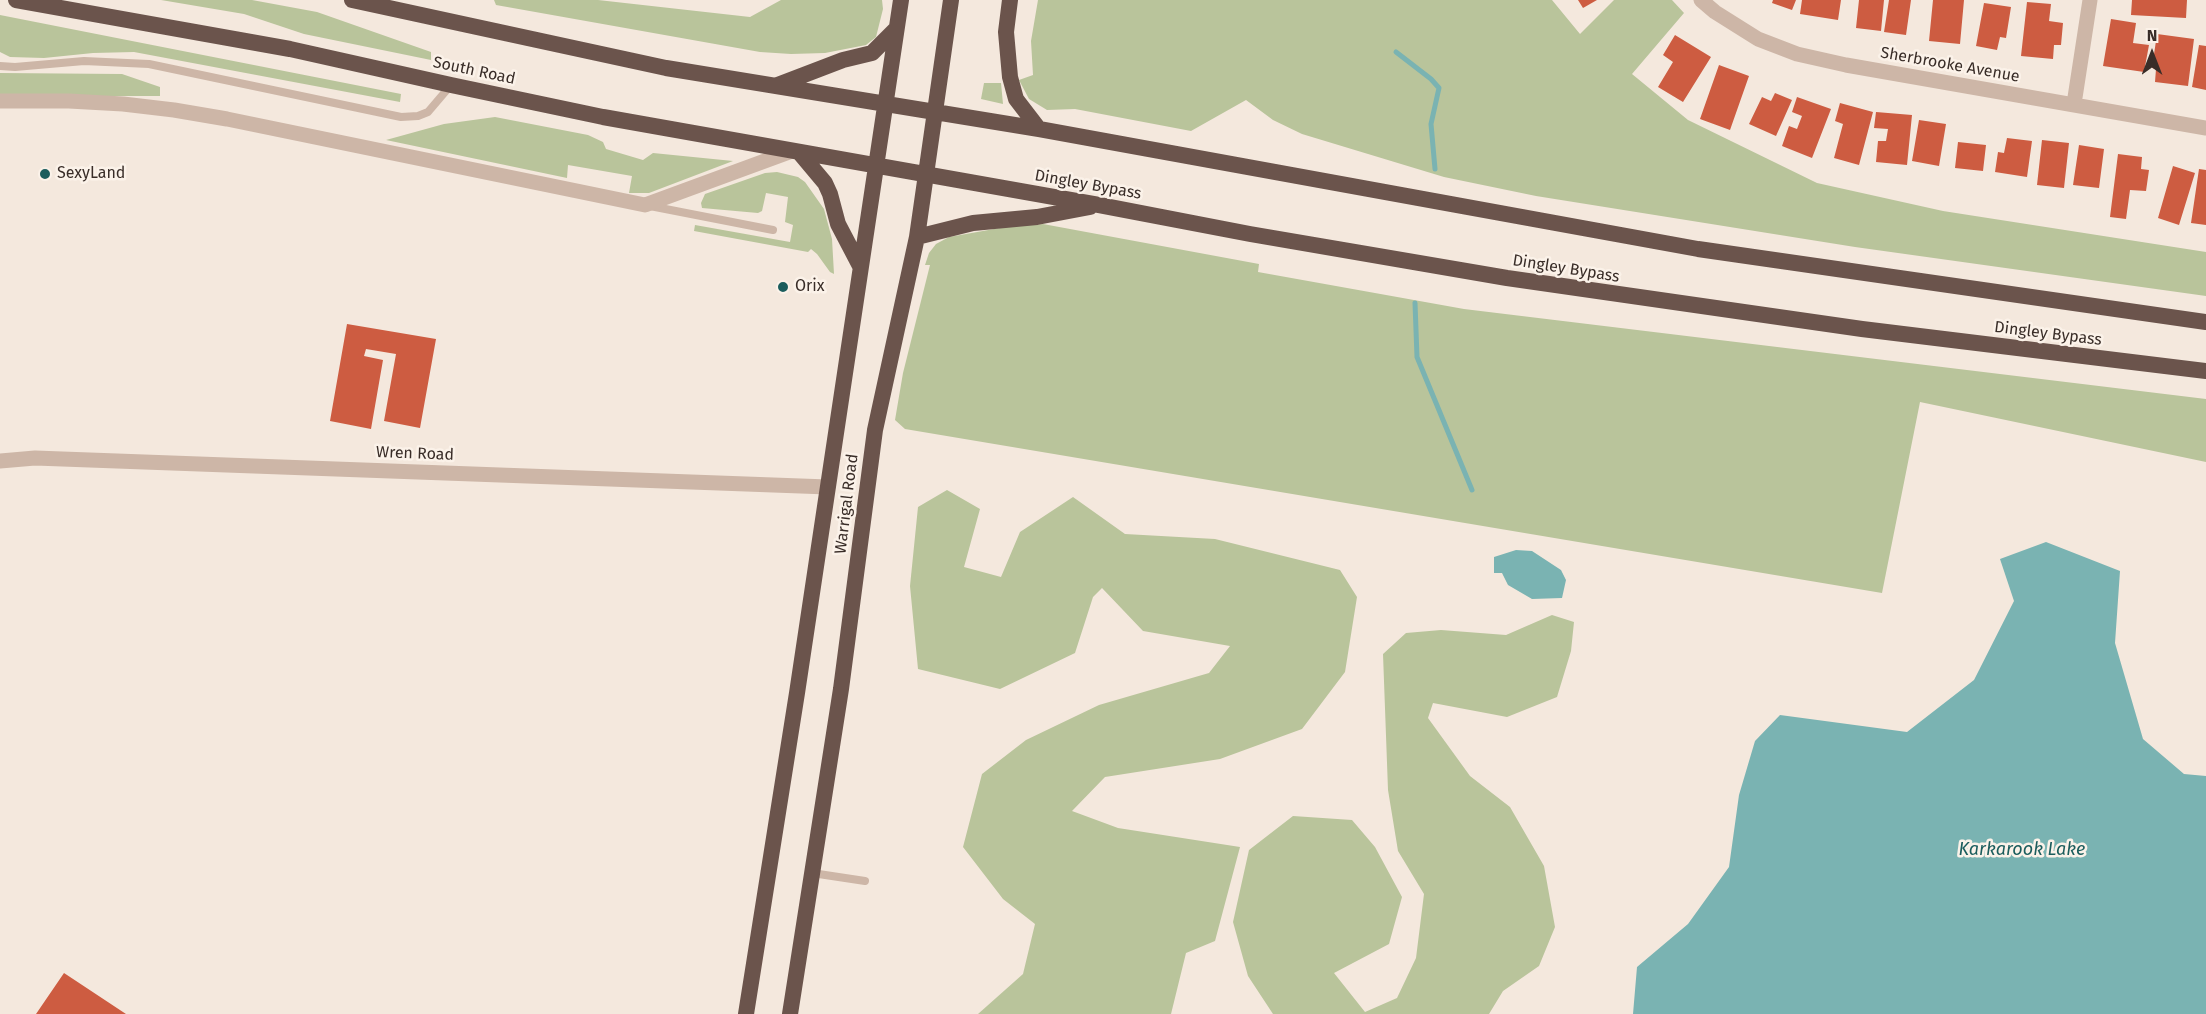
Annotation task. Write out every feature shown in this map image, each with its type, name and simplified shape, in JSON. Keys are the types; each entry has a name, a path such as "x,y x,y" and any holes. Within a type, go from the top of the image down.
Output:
{"highway":[{"name":"South Road","path":"16,0 291,49 603,117 926,174"},
{"path":"352,0 666,68 935,112"},
{"name":"Warrigal Road","path":"746,1014 901,0"},
{"name":"Warrigal Road","path":"790,1014 841,689 875,430 917,237 951,0"},
{"path":"1010,0 1006,48 1011,84 1016,99 1039,129"},
{"path":"775,86 843,60 872,53 896,29"},
{"name":"Dingley Bypass","path":"935,112 1698,249 2206,322"},
{"path":"796,151 825,183 838,224 860,266"},
{"name":"Dingley Bypass","path":"926,174 1250,234 1571,289 2206,371"},
{"path":"917,237 974,223 1037,217 1099,205"}],"street":[{"name":"Sherbrooke Avenue","path":"1701,0 1758,39 1797,54 1846,65 2206,128"},
{"path":"2074,105 2090,0"},
{"path":"0,101 123,104 184,112 645,205 796,151"},
{"name":"Wren Road","path":"0,461 35,458 828,488"}],"lane":[{"path":"0,66 15,68 84,61 149,64 401,117 418,116 428,112 451,85"},
{"path":"645,205 773,230"},
{"path":"812,873 865,881"}],"green space":[{"path":"161,0 252,0 317,12 431,52 431,60 304,34 244,14"},
{"path":"494,0 598,0 750,17 781,0 882,0 883,9 876,37 866,45 825,53 791,54 760,52 496,5"},
{"path":"1038,0 1552,0 1580,34 1614,0 1672,0 1684,13 1632,74 1688,120 1817,183 1943,211 2206,252 2206,296 1855,247 1536,196 1444,177 1302,134 1273,120 1246,100 1191,131 1075,109 1047,110 1029,99 1019,80 1033,75 1031,41"},
{"path":"0,15 401,94 400,102 134,52 44,58 10,57 0,52"},
{"path":"0,73 122,74 160,87 160,96 0,96"},
{"path":"984,83 1001,83 1003,104 981,99"},
{"path":"495,117 588,135 603,142 606,149 643,160 653,153 733,161 649,193 629,193 632,176 568,165 567,178 386,140 444,124"},
{"path":"777,172 798,177 805,182 824,209 832,239 834,274 811,249 808,252 694,231 695,225 790,242 793,225 785,222 788,197 766,193 762,211 758,213 702,208 701,203 705,194 765,173"},
{"path":"1043,224 1259,264 1258,272 1464,309 2206,399 2206,462 1920,402 1882,593 905,429 895,420 903,373 930,265 925,265 929,253 936,244 949,237 1011,226"},
{"path":"947,490 980,509 964,567 1001,577 1020,532 1073,497 1125,534 1215,539 1340,570 1357,597 1345,672 1302,729 1220,759 1105,777 1072,811 1118,828 1240,847 1215,941 1186,953 1171,1014 978,1014 1023,974 1035,924 1003,899 963,847 982,774 1026,740 1099,705 1209,673 1230,646 1143,631 1102,588 1093,597 1075,653 1000,689 918,669 910,586 918,507"},
{"path":"1552,615 1574,622 1571,651 1557,697 1507,717 1433,703 1428,718 1470,776 1510,807 1544,866 1555,927 1539,966 1503,991 1489,1014 1273,1014 1248,976 1233,922 1249,850 1293,816 1352,820 1375,847 1402,897 1389,944 1334,973 1365,1012 1397,998 1416,958 1424,894 1398,851 1388,790 1383,654 1406,633 1441,630 1506,635"}],"water":[{"name":"Karkarook Lake","path":"2046,542 2120,571 2115,643 2143,739 2184,774 2206,776 2206,1014 1633,1014 1637,967 1688,924 1729,867 1739,795 1755,741 1780,715 1907,732 1974,680 2014,601 2000,559"},
{"path":"1516,550 1532,551 1561,570 1566,580 1562,598 1532,599 1508,585 1502,573 1494,573 1494,557"}],"building":[{"path":"1578,0 1597,0 1583,8"},
{"path":"1773,0 1796,0 1792,10 1772,3"},
{"path":"1802,0 1841,0 1838,20 1800,14"},
{"path":"1859,0 1884,0 1881,31 1856,28"},
{"path":"1889,0 1911,0 1906,35 1884,32"},
{"path":"1933,0 1964,0 1960,44 1929,41"},
{"path":"2132,0 2187,0 2186,18 2131,15"},
{"path":"2027,2 2051,4 2049,21 2063,23 2061,45 2054,45 2053,59 2021,56"},
{"path":"1984,3 2011,7 2006,38 2000,37 1997,50 1976,46"},
{"path":"2111,19 2136,23 2133,43 2149,45 2144,72 2103,66"},
{"path":"2157,34 2194,39 2188,86 2155,82 2156,69 2152,68"},
{"path":"1675,35 1711,57 1683,102 1658,87 1673,62 1663,55"},
{"path":"2199,45 2206,46 2206,90 2192,87"},
{"path":"1719,65 1749,76 1730,130 1700,119"},
{"path":"1775,93 1792,100 1776,136 1749,124 1762,97 1771,101"},
{"path":"1797,97 1831,109 1812,158 1782,146 1789,126 1797,129 1802,116 1792,112"},
{"path":"1840,103 1873,112 1859,165 1834,158 1843,124 1835,121"},
{"path":"1876,112 1912,115 1907,165 1876,162 1878,141 1886,141 1888,129 1874,128"},
{"path":"1919,120 1946,124 1939,166 1912,161"},
{"path":"2007,138 2032,141 2027,177 1995,172 1998,152 2004,153"},
{"path":"2042,140 2069,143 2064,188 2037,185"},
{"path":"1958,142 1986,145 1983,171 1955,168"},
{"path":"2079,145 2104,149 2099,188 2073,185"},
{"path":"2118,154 2142,157 2141,169 2149,170 2146,191 2130,190 2126,219 2110,217"},
{"path":"2173,166 2195,173 2179,225 2158,218"},
{"path":"2199,169 2206,170 2206,225 2191,223"},
{"path":"347,324 436,339 420,428 384,421 396,354 366,349 364,356 383,360 371,429 330,421"},
{"path":"64,973 126,1014 36,1014"}],"waterway":[{"path":"1396,52 1439,88 1431,124 1435,169"},
{"path":"1415,303 1417,357 1472,490"}],"place":[{"name":"SexyLand","path":"45,174"},
{"name":"Orix","path":"783,287"}]}
